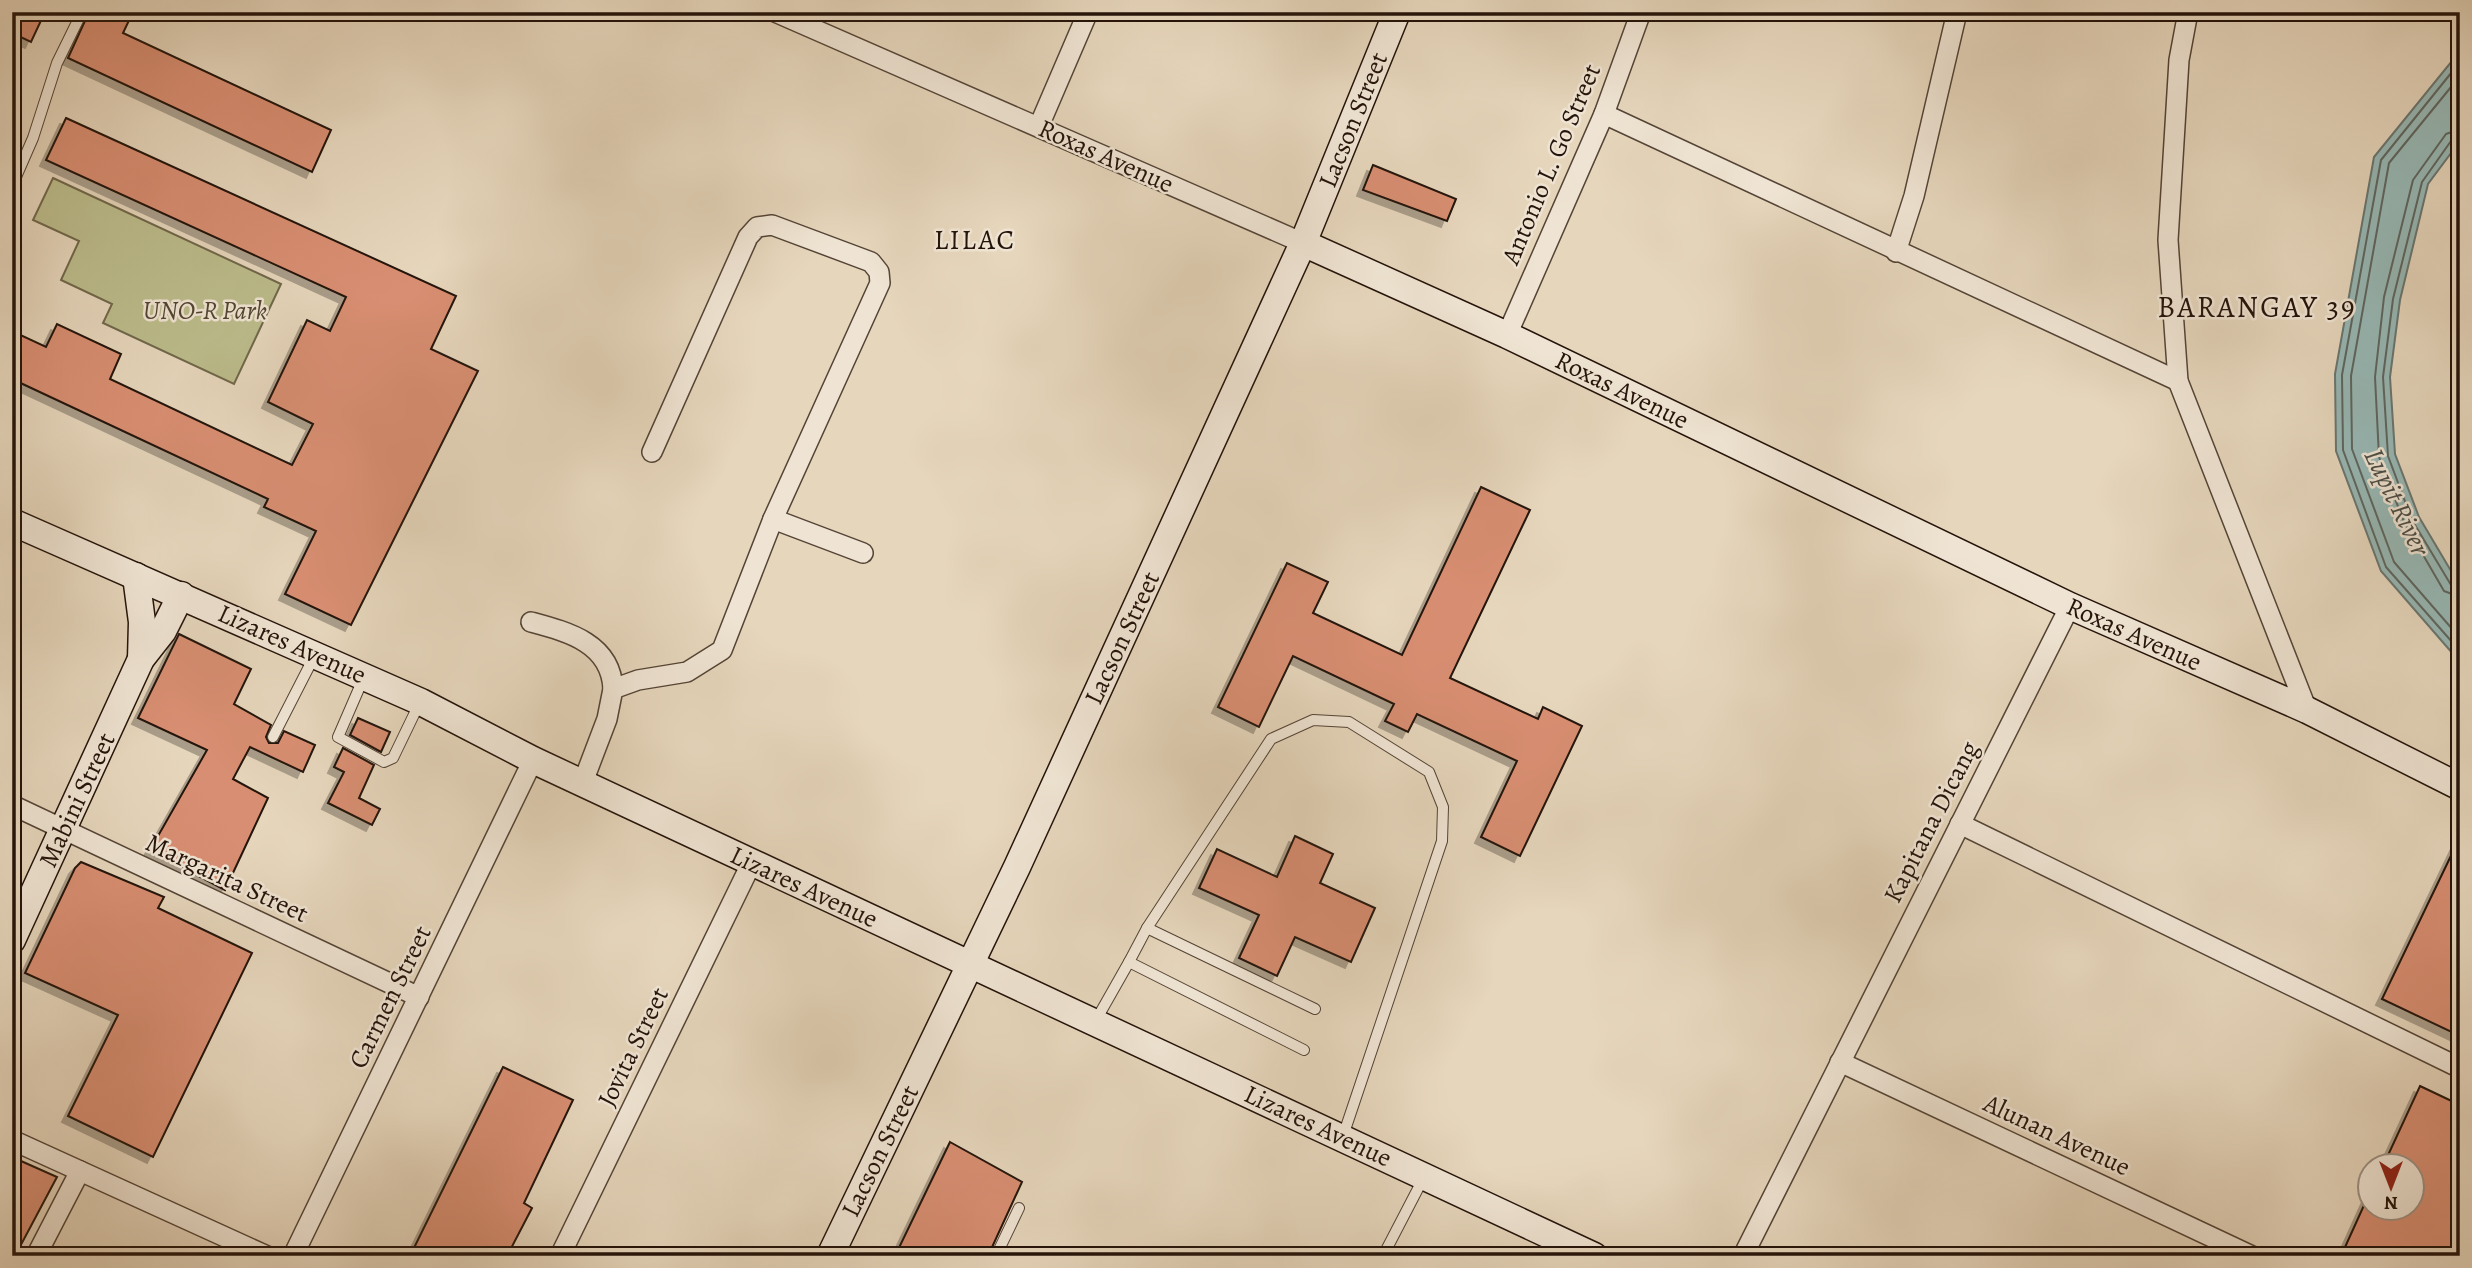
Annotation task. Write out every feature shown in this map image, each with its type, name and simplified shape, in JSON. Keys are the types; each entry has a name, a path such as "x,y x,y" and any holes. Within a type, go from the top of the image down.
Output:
{"street":[{"name":"Roxas Avenue","path":"775,12 1039,126 1507,335 2070,606 2307,710 2460,787"},
{"path":"1039,126 1088,12"},
{"name":"Lacson Street","path":"830,1256 1017,867 1303,243 1397,12"},
{"name":"Antonio L. Go Street","path":"1507,335 1604,114 1641,12"},
{"path":"1896,252 1914,196 1957,12"},
{"path":"2188,12 2179,60 2168,240 2178,381 2307,710"},
{"path":"1604,114 2178,381"},
{"path":"613,689 638,680 687,672 722,650 773,519 880,283 879,272 871,262 772,225 758,227 748,237 652,452"},
{"path":"773,519 863,553"},
{"name":"Lizares Avenue","path":"12,522 421,702 533,760 1093,1024 1343,1136 1594,1256"},
{"name":"Mabini Street","path":"136,576 142,622 141,659"},
{"name":"Mabini Street","path":"12,940 65,830 141,659 163,631 181,595"},
{"name":"Kapitana Dicang","path":"1743,1256 2070,606"},
{"path":"531,622 565,631 587,641 607,664 613,689 607,719 583,782"},
{"name":"Carmen Street","path":"293,1256 533,760"},
{"name":"Margarita Street","path":"12,805 419,998"},
{"path":"1960,824 2460,1068"},
{"name":"Jovita Street","path":"561,1256 752,862"},
{"name":"Alunan Avenue","path":"1840,1062 2252,1256"},
{"path":"12,1140 267,1256"},
{"path":"36,1256 80,1171"}],"lane":[{"path":"12,186 33,138 52,76 82,12"},
{"path":"274,737 315,655"},
{"path":"364,676 338,737 384,762 393,758 421,702"},
{"path":"1093,1024 1147,928 1271,739 1313,720 1349,722 1429,772 1443,807 1442,841 1343,1136"},
{"path":"1147,928 1315,1009"},
{"path":"1129,962 1304,1050"},
{"path":"1383,1256 1425,1176"},
{"path":"996,1256 1019,1208"}],"green space":[{"name":"UNO-R Park","path":"53,178 281,284 234,384 103,323 112,304 61,280 79,241 33,220"}],"water":[{"name":"Lupit River","path":"2460,51 2460,141 2428,184 2400,300 2390,377 2395,454 2419,517 2460,586 2460,662 2381,571 2336,451 2335,374 2374,157"}],"building":[{"path":"12,12 45,12 31,42 12,33"},
{"path":"89,12 133,12 123,33 331,130 312,172 68,58"},
{"path":"66,118 456,296 431,349 478,371 351,625 285,594 316,531 264,507 268,499 12,379 12,331 46,347 57,324 121,354 110,379 292,465 313,424 268,402 307,320 330,331 346,297 46,160"},
{"path":"1373,165 1456,199 1447,221 1363,190"},
{"path":"1481,487 1530,510 1450,678 1538,719 1543,707 1582,726 1520,856 1481,837 1517,761 1417,714 1408,732 1385,721 1394,704 1293,656 1259,727 1218,707 1287,563 1328,582 1313,613 1402,655"},
{"path":"179,634 251,669 234,704 271,725 266,737 269,743 278,743 284,731 315,745 303,772 250,747 233,779 268,798 225,890 150,850 207,750 138,718"},
{"path":"358,718 390,732 381,752 350,735"},
{"path":"343,748 374,765 359,798 380,809 372,825 328,803 344,772 334,767"},
{"path":"1295,836 1333,854 1320,883 1375,908 1351,962 1295,937 1277,976 1239,958 1259,915 1199,888 1217,849 1277,877"},
{"path":"2460,837 2460,1036 2382,999"},
{"path":"81,862 164,897 158,908 252,953 153,1157 68,1116 118,1015 25,973 75,868"},
{"path":"503,1067 573,1100 524,1203 532,1208 507,1256 410,1256"},
{"path":"2420,1086 2460,1105 2460,1256 2341,1256 2356,1222 2426,1222 2426,1152 2389,1152"},
{"path":"950,1142 1022,1182 988,1256 895,1256"},
{"path":"12,1157 57,1177 15,1256 12,1256"}],"district":[{"name":"LILAC","path":"975,240"},
{"name":"BARANGAY 39","path":"2257,307"}]}
